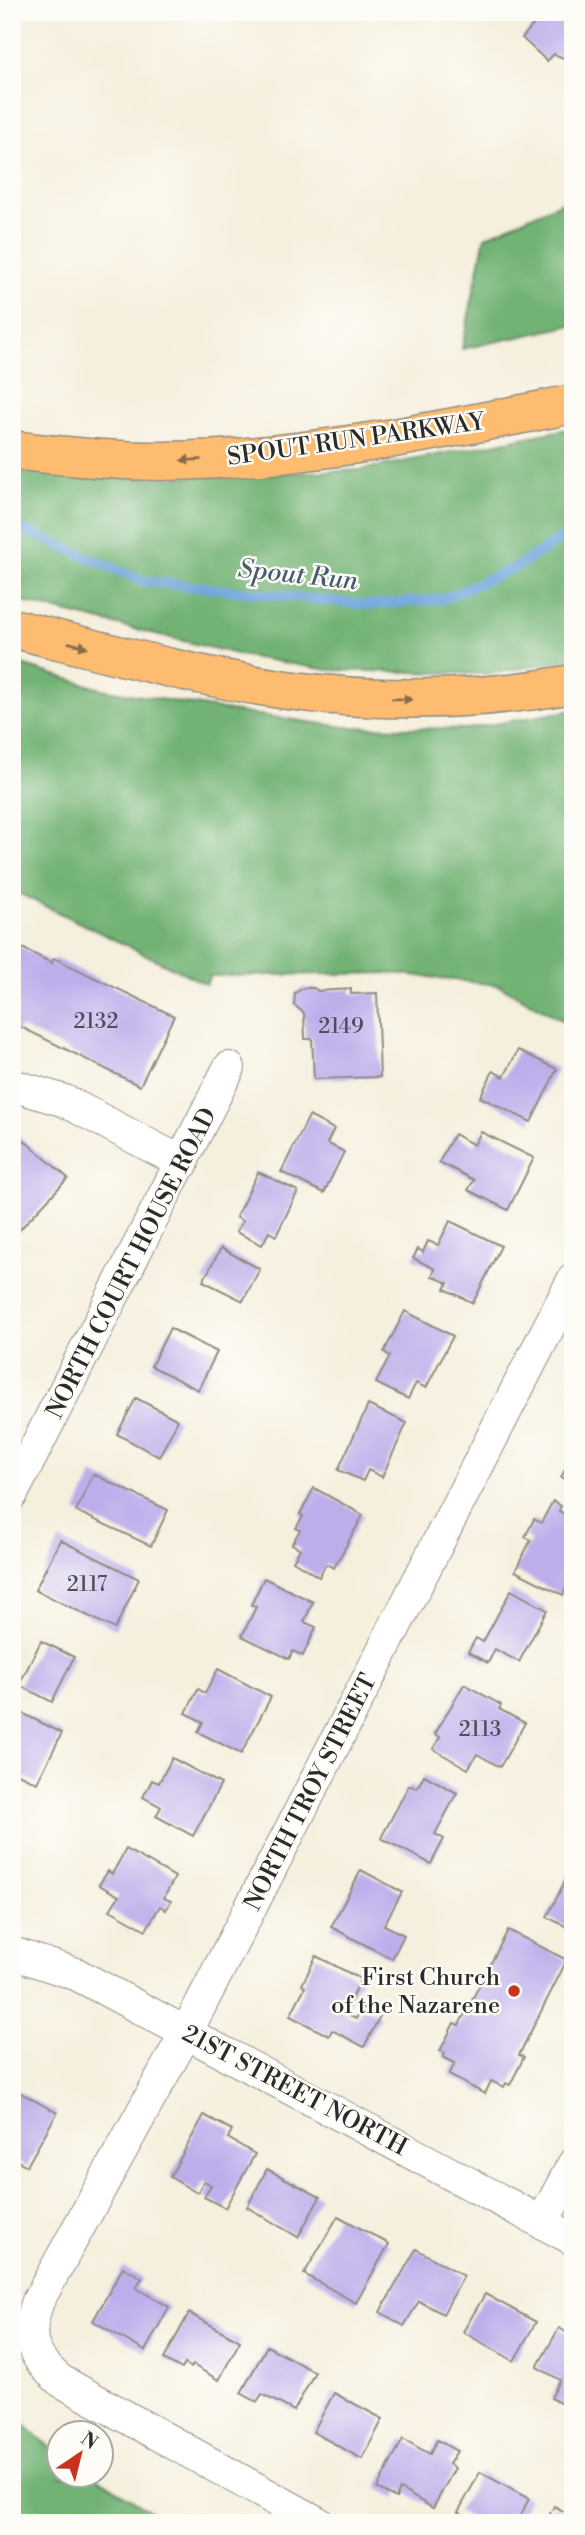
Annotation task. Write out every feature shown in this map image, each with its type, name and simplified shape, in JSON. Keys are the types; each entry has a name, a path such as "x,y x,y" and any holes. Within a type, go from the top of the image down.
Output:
{"highway":[{"name":"SPOUT RUN PARKWAY","path":"12,450 161,461 271,455 388,439 573,404"},
{"path":"12,628 182,670 286,690 334,695 424,699 573,684"}],"street":[{"name":"NORTH COURT HOUSE ROAD","path":"12,1494 183,1163 229,1068"},
{"path":"12,1085 65,1101 183,1163"},
{"name":"NORTH TROY STREET","path":"318,2523 61,2381 47,2370 36,2353 31,2341 31,2322 38,2301 187,2031 573,1280"},
{"name":"21ST STREET NORTH","path":"12,1953 76,1974 573,2239"},
{"path":"542,2223 573,2165"}],"green space":[{"path":"573,197 573,325 462,349 485,237"},
{"path":"573,428 573,659 489,674 328,670 245,656 12,599 12,469 129,479 361,470"},
{"path":"12,662 101,689 345,727 467,729 573,710 573,1026 498,985 393,973 210,976 206,984 12,890"},
{"path":"12,2414 46,2444 46,2490 116,2489 170,2523 12,2523"}],"building":[{"path":"537,12 562,12 573,22 573,62 554,54 547,61 522,38 540,17"},
{"path":"12,943 52,963 54,958 174,1016 140,1086 21,1027 18,1032 12,1029"},
{"path":"303,988 314,988 318,991 351,989 351,994 377,993 380,1077 314,1079 312,1039 305,1039 304,1013 294,1005 295,993"},
{"path":"518,1050 557,1069 531,1122 480,1097 493,1071 504,1077"},
{"path":"309,1116 334,1129 327,1143 344,1152 324,1193 281,1172"},
{"path":"12,1130 68,1178 12,1238"},
{"path":"481,1132 534,1158 508,1210 468,1190 474,1180 439,1162 454,1134 474,1145"},
{"path":"258,1172 298,1191 276,1236 269,1232 262,1245 236,1232 243,1221 236,1217"},
{"path":"450,1221 501,1246 473,1303 445,1289 448,1283 432,1276 435,1269 413,1258 418,1249 423,1252 428,1241 438,1245"},
{"path":"221,1248 260,1269 243,1301 203,1281"},
{"path":"405,1311 453,1336 426,1388 416,1383 408,1399 376,1383 390,1356 384,1352"},
{"path":"170,1328 217,1352 198,1390 151,1366"},
{"path":"136,1398 178,1420 159,1457 117,1434"},
{"path":"368,1405 407,1423 382,1477 368,1470 363,1481 338,1470"},
{"path":"569,1463 573,1465 573,1483 561,1477"},
{"path":"93,1474 168,1510 151,1546 76,1511"},
{"path":"314,1488 363,1515 334,1568 326,1564 319,1577 293,1561 300,1549 292,1544 300,1530 296,1528 303,1516 300,1514"},
{"path":"553,1501 561,1506 559,1511 573,1518 573,1584 569,1582 563,1595 515,1571 531,1540 525,1537 534,1519 541,1523"},
{"path":"60,1540 139,1579 115,1629 35,1590"},
{"path":"264,1578 313,1602 304,1622 316,1627 303,1656 293,1651 289,1659 242,1636 256,1607 251,1605"},
{"path":"511,1590 547,1610 519,1662 495,1649 488,1663 468,1652 476,1638 483,1642"},
{"path":"41,1641 74,1657 52,1702 19,1685"},
{"path":"218,1669 271,1697 241,1754 198,1732 203,1722 186,1713 198,1689 205,1693"},
{"path":"464,1684 501,1705 499,1709 525,1723 500,1767 477,1754 468,1769 433,1749 440,1737 435,1734"},
{"path":"12,1708 62,1733 37,1783 12,1771"},
{"path":"172,1758 221,1784 193,1836 156,1816 161,1807 143,1797 152,1780 159,1783"},
{"path":"424,1775 457,1793 435,1834 444,1839 431,1864 381,1838 409,1785 417,1788"},
{"path":"126,1849 175,1877 164,1898 171,1901 166,1910 160,1906 146,1930 110,1910 119,1896 99,1885 108,1871 112,1874"},
{"path":"573,1865 573,1930 547,1917"},
{"path":"361,1870 402,1892 384,1925 404,1935 392,1959 331,1927"},
{"name":"First Church of the Nazarene","path":"508,1930 567,1960 519,2055 524,2057 510,2085 506,2083 504,2087 491,2081 485,2094 449,2075 455,2063 443,2057 445,2053 440,2051 454,2023 459,2025"},
{"path":"316,1956 361,1979 344,2013 356,2019 362,2007 380,2016 364,2047 332,2030 329,2036 290,2016 305,1987 302,1985"},
{"path":"12,2088 57,2113 27,2166 12,2158"},
{"path":"204,2115 232,2130 228,2138 255,2154 225,2208 204,2197 211,2185 204,2181 197,2193 170,2177"},
{"path":"267,2169 320,2197 298,2237 247,2207"},
{"path":"338,2216 389,2244 356,2303 304,2274"},
{"path":"416,2249 464,2276 443,2314 419,2301 404,2326 380,2312"},
{"path":"123,2267 142,2278 136,2288 169,2307 145,2351 93,2321"},
{"path":"485,2294 536,2322 514,2361 463,2332"},
{"path":"189,2313 240,2341 219,2380 193,2365 191,2368 185,2364 182,2369 164,2359"},
{"path":"559,2328 573,2336 573,2410 551,2398 560,2380 537,2367"},
{"path":"267,2346 315,2372 294,2411 262,2394 257,2402 241,2393"},
{"path":"334,2393 383,2419 362,2459 313,2432"},
{"path":"403,2439 430,2454 437,2440 457,2451 449,2464 455,2468 433,2508 400,2489 396,2498 377,2488"},
{"path":"480,2472 529,2499 516,2523 478,2523 458,2512"},
{"path":"554,2506 573,2516 573,2523 545,2523"}],"waterway":[{"name":"Spout Run","path":"12,525 143,581 369,605 443,599 520,565 573,531"}],"place":[{"name":"First Church of the Nazarene","path":"514,1991"}]}
